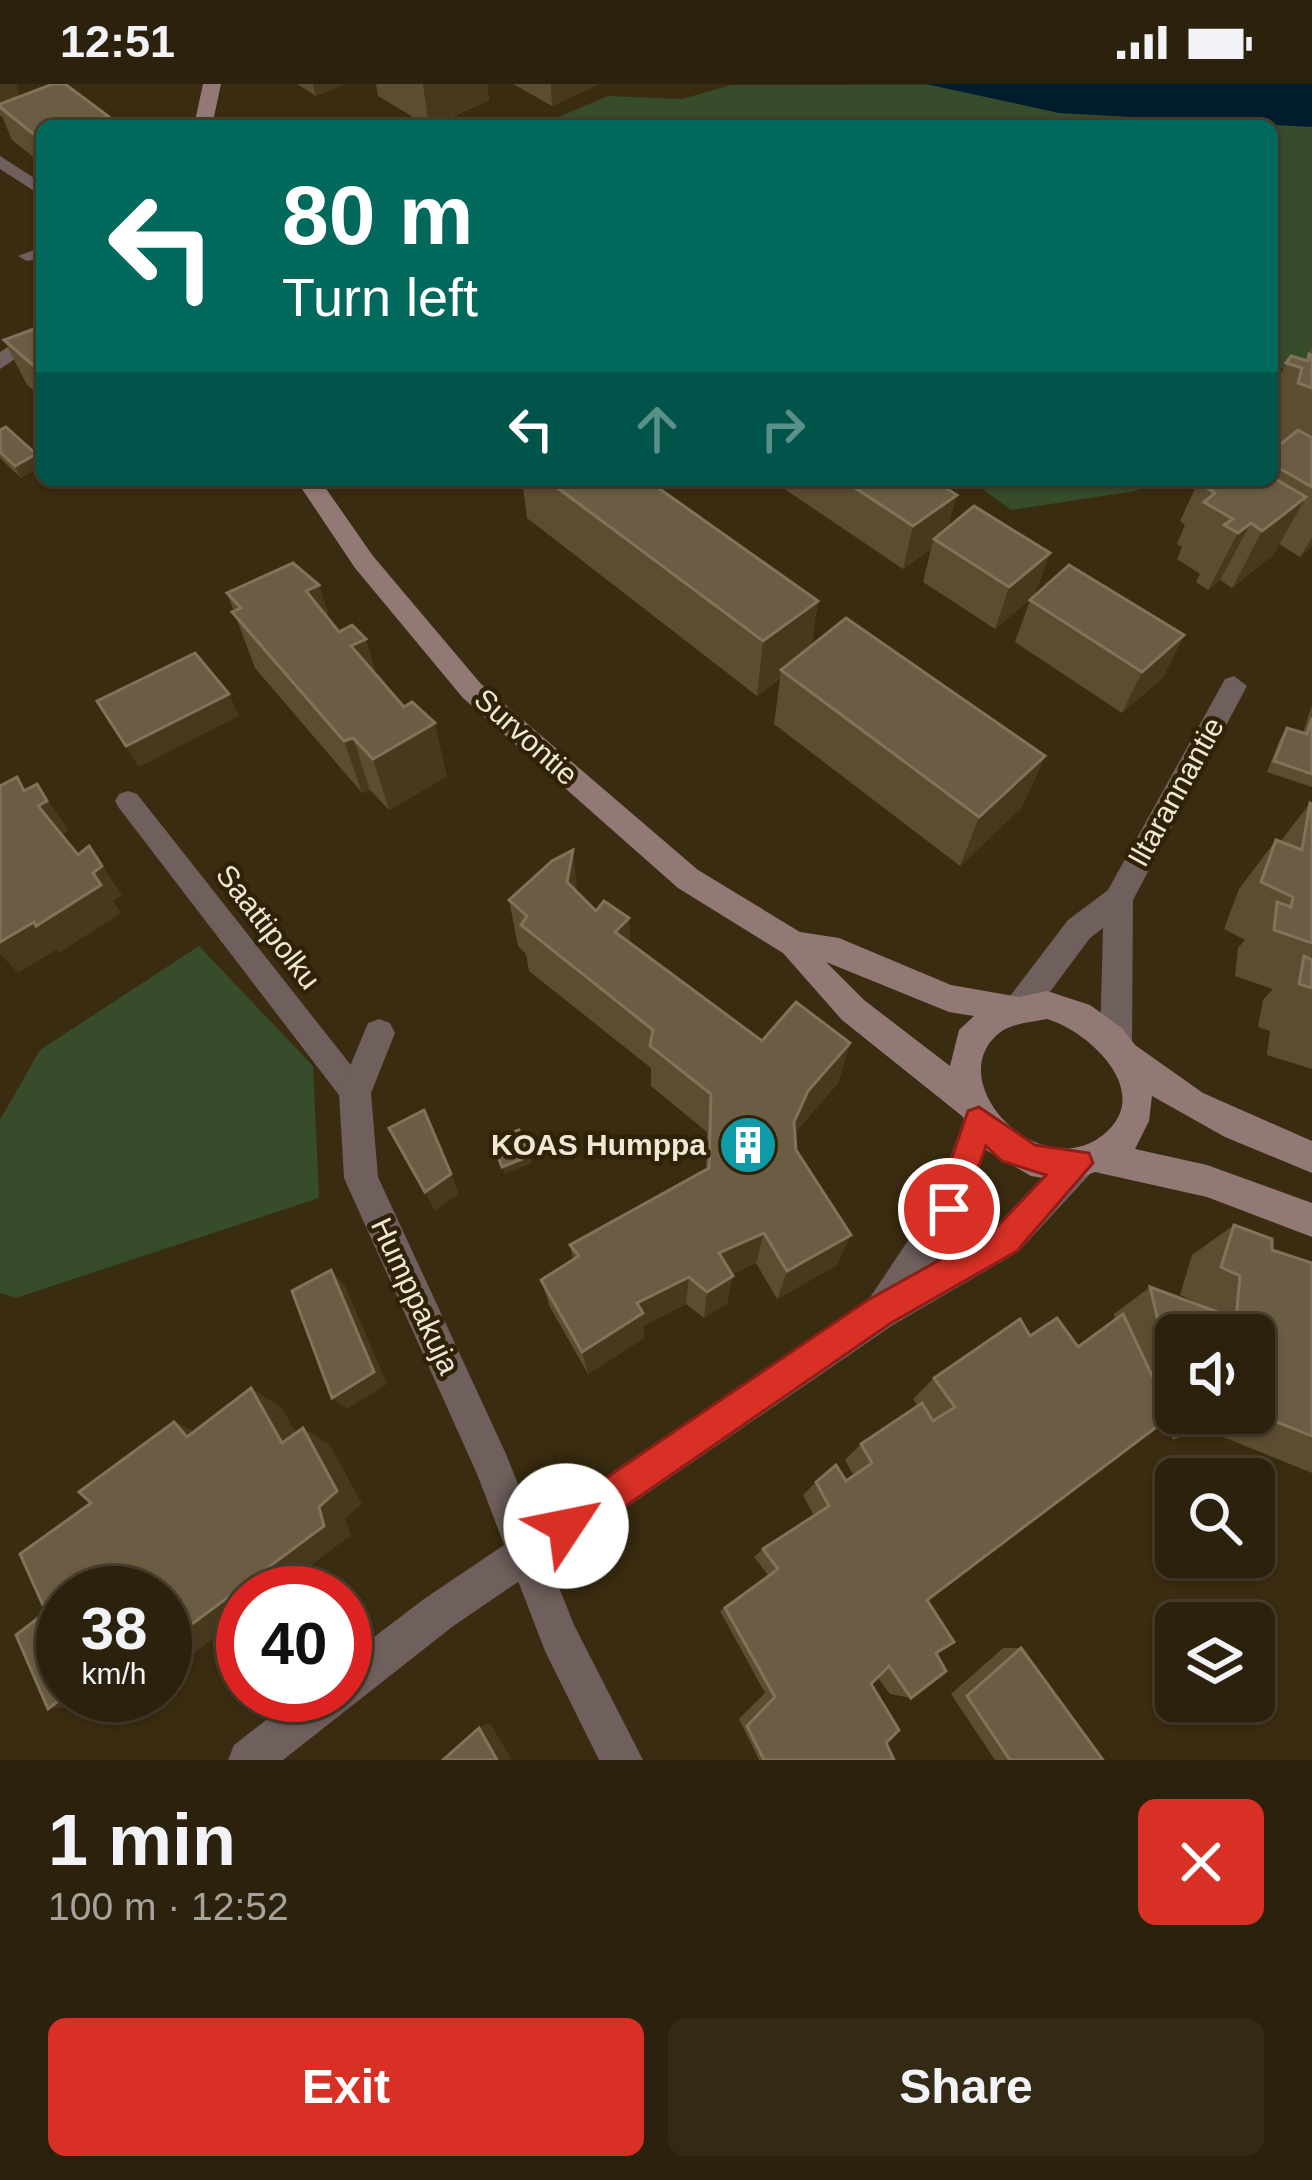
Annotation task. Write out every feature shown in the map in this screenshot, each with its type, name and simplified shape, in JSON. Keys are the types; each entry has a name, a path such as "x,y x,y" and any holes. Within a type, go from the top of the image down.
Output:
{"main road":[{"path":"204,120 212,84"},
{"name":"Survontie","path":"312,486 364,562 472,691 688,879 794,944 839,951 949,998 1016,1007"},
{"name":"Survontie","path":"794,944 817,981 926,1062 974,1112"},
{"path":"1312,1157 1218,1122 1167,1092 1072,1012 1016,1007 989,1018 973,1034 964,1055 963,1079 974,1112 1013,1150 1034,1160 1089,1160 1207,1180 1312,1220"},
{"path":"1089,1160 1119,1144 1132,1124 1138,1102 1120,1049"}],"street":[{"path":"0,362 36,335"},
{"name":"Iltarannantie","path":"1016,1007 1079,928 1118,899 1234,686"},
{"name":"Iltarannantie","path":"1118,899 1120,1049"},
{"name":"Humppakuja","path":"380,1033 355,1093 361,1178 529,1551 559,1637 622,1760"},
{"path":"880,1312 949,1209 974,1112"},
{"path":"372,1665 529,1551 880,1312 1006,1240 1089,1160"},
{"path":"248,1760 297,1722"}],"lane":[{"path":"0,161 36,187"},
{"name":"Saattipolku","path":"128,802 355,1093"}],"green space":[{"path":"1312,84 1312,358 1278,370 1278,120 551,120 608,96 682,99 731,85"},
{"path":"978,486 1141,486 1136,491 1011,510"},
{"path":"199,946 313,1066 319,1198 16,1298 0,1293 0,1120 40,1050"}],"water":[{"path":"926,84 1312,84 1312,127 1278,125 1278,120 1059,113"}],"building":[{"path":"65,84 108,116 36,120 36,136 0,104"},
{"path":"36,328 36,368 4,340"},
{"path":"1309,354 1312,388 1298,383 1302,368 1286,363 1291,356 1308,361"},
{"path":"6,427 36,454 15,466 0,452 0,430"},
{"path":"1298,430 1312,438 1312,487 1278,467 1281,444"},
{"path":"1278,481 1306,497 1262,531 1251,523 1238,533 1224,525 1233,519 1204,502 1215,493 1204,486 1278,486"},
{"path":"555,486 655,486 818,601 763,641"},
{"path":"852,486 943,486 957,495 913,526"},
{"path":"974,506 1050,553 1009,587 934,539"},
{"path":"293,563 319,585 306,591 339,632 352,625 366,639 351,646 404,707 412,702 435,723 373,759 353,738 344,741 232,612 241,608 227,593"},
{"path":"1069,565 1184,635 1142,672 1030,600"},
{"path":"846,618 1045,756 979,817 781,670"},
{"path":"195,653 229,694 126,746 97,701"},
{"path":"1312,718 1312,774 1274,761 1287,728 1307,734"},
{"path":"17,777 24,791 37,784 47,801 38,806 78,855 89,846 102,866 93,873 101,885 36,926 34,922 0,942 0,786"},
{"path":"1310,803 1312,943 1274,930 1277,902 1291,907 1293,897 1261,882 1276,840 1302,850"},
{"name":"KOAS Humppa","path":"573,850 567,882 596,911 604,901 629,918 615,932 762,1041 796,1002 850,1043 808,1091 794,1122 796,1150 851,1235 787,1271 764,1233 719,1253 733,1276 707,1292 689,1277 637,1303 643,1313 582,1352 541,1280 579,1256 570,1245 709,1168 711,1094 650,1046 653,1030 521,925 527,916 509,900 552,861"},
{"path":"1304,956 1312,960 1312,988 1299,984"},
{"path":"424,1110 451,1174 425,1192 389,1128"},
{"path":"519,1130 530,1156 502,1167 492,1141"},
{"path":"1234,1225 1272,1239 1272,1250 1312,1263 1312,1436 1275,1421 1275,1314 1236,1314 1240,1276 1221,1267"},
{"path":"331,1270 374,1372 332,1398 292,1291"},
{"path":"1150,1287 1223,1314 1156,1314"},
{"path":"1123,1314 1155,1382 1155,1428 927,1600 954,1642 936,1653 946,1671 911,1698 889,1666 871,1684 899,1730 886,1743 894,1760 764,1760 747,1726 775,1697 725,1608 778,1569 763,1549 829,1506 816,1482 836,1465 846,1481 872,1463 861,1444 922,1403 933,1421 955,1407 934,1378 1020,1319 1030,1336 1057,1318 1078,1347"},
{"path":"251,1388 282,1443 303,1428 337,1491 319,1507 324,1526 270,1566 216,1566 216,1606 192,1624 192,1566 36,1566 36,1590 20,1554 91,1503 79,1492 174,1422 187,1437"},
{"path":"36,1620 36,1681 16,1635"},
{"path":"1021,1648 1103,1760 1010,1760 967,1696"},
{"path":"479,1728 497,1760 443,1760"}],"place":[{"name":"KOAS Humppa","path":"748,1145"}],"route":[{"path":"566,1526 880,1312 1006,1240 1078,1163 1034,1160 994,1137 979,1121 949,1209"}]}
